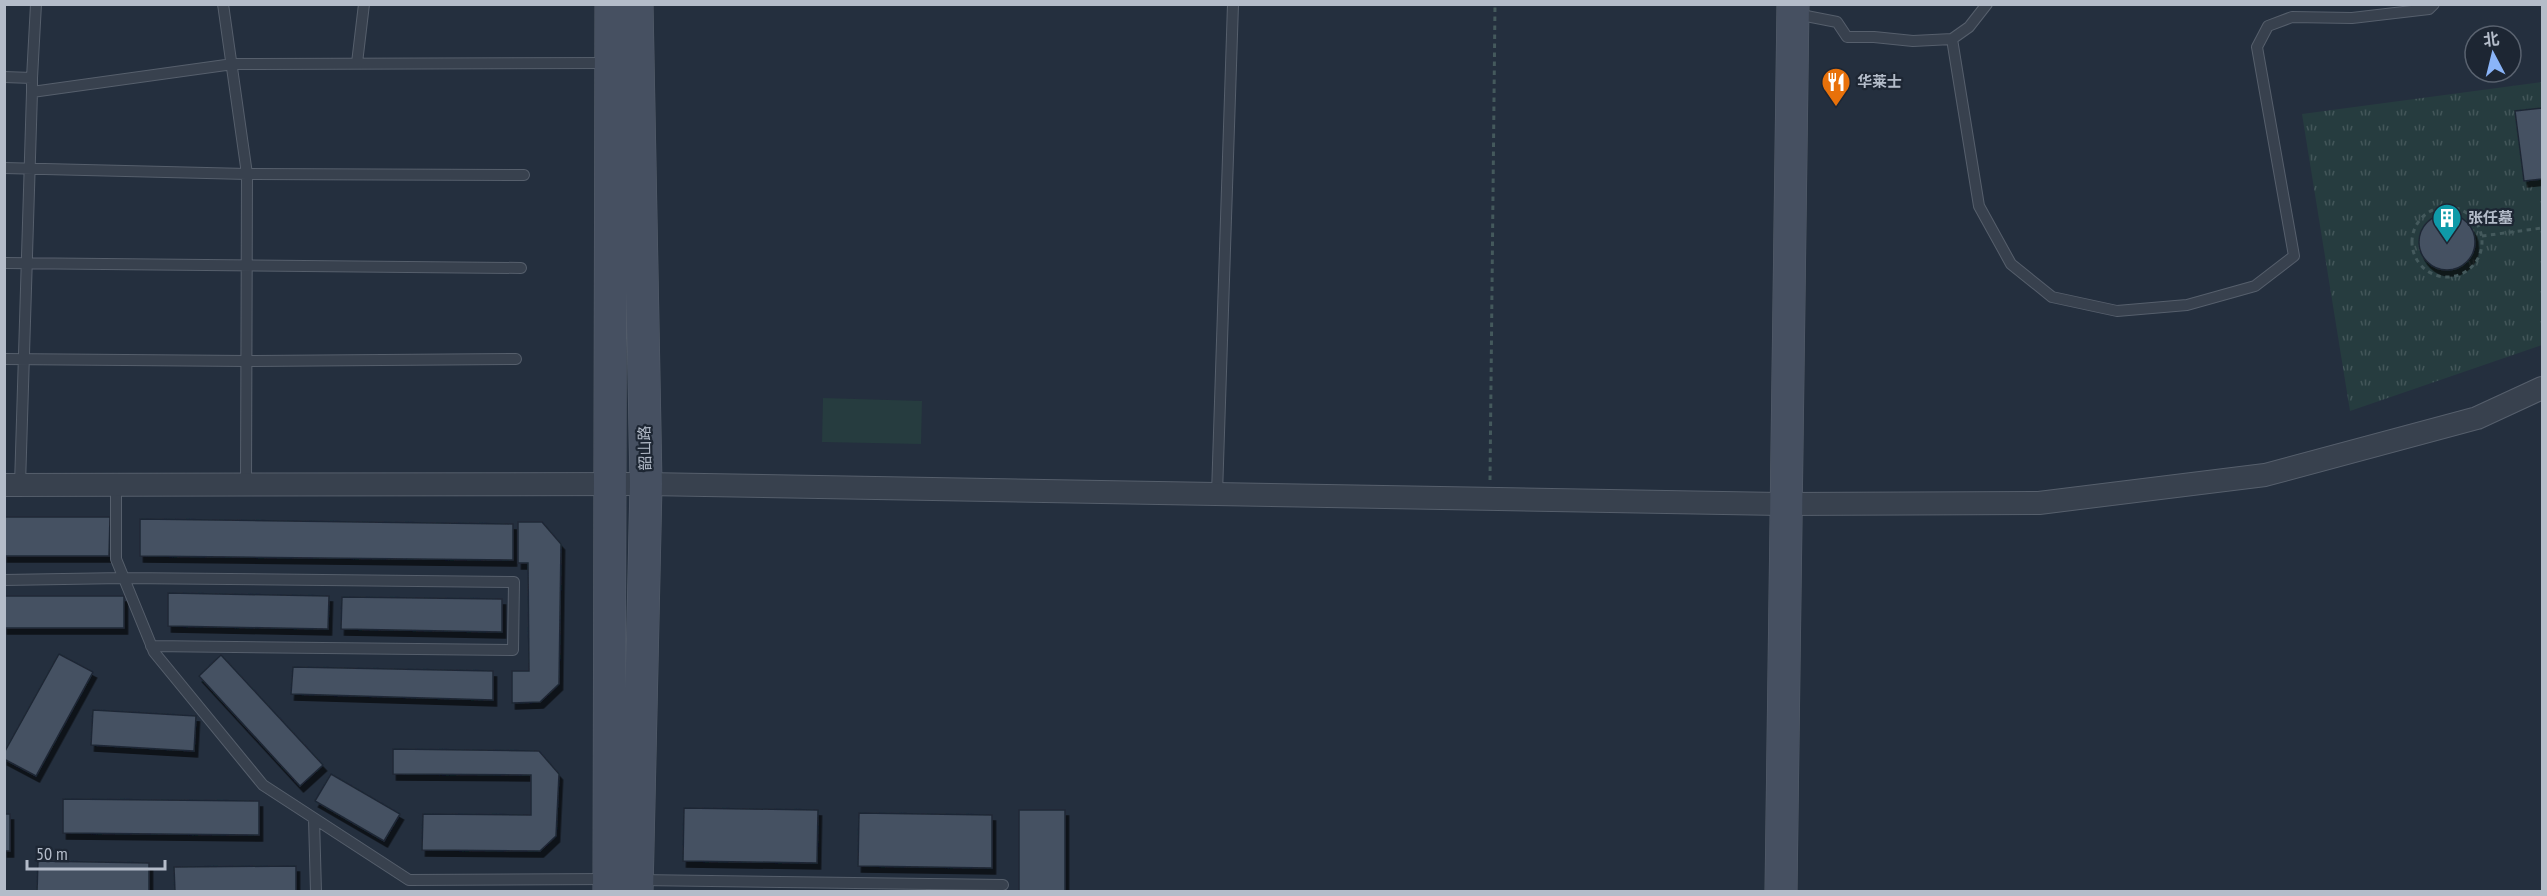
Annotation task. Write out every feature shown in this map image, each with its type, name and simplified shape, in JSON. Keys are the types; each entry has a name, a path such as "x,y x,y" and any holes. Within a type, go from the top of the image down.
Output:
{"main road":[{"path":"611,4 612,485 623,885"},
{"name":"韶山路","path":"623,885 646,484 637,4"},
{"path":"1781,891 1784,504 1793,9"}],"street":[{"path":"12,485 646,484 1784,504 2039,503 2265,475 2477,417 2542,388"}],"lane":[{"path":"12,485 24,360 36,4"},
{"path":"223,4 247,174 246,485"},
{"path":"357,63 364,4"},
{"path":"1217,494 1233,4"},
{"path":"1793,9 1836,22 1847,38 1874,37 1913,41 1952,39 1969,27 1987,4"},
{"path":"1952,39 1979,206 2011,264 2052,297 2118,311 2187,305 2255,286 2294,256 2257,47 2268,26 2292,17 2352,18 2429,9 2433,4"},
{"path":"32,92 233,64 611,63"},
{"path":"4,77 32,78"},
{"path":"4,168 247,174 524,175"},
{"path":"4,262 521,268"},
{"path":"4,359 246,361 516,359"},
{"path":"116,485 116,559 151,646 262,784 409,886 623,885 938,888 1003,885"},
{"path":"4,580 123,578 514,582 513,650 151,646"},
{"path":"314,819 316,891"}],"path":[{"path":"1490,499 1495,4"},
{"path":"2449,207 2470,216 2481,236 2482,247 2478,258 2471,267 2451,277 2440,276 2420,265 2414,255 2413,232 2418,222 2437,208 2449,207"},
{"path":"2481,236 2542,228"}],"green space":[{"path":"2542,82 2542,345 2350,411 2302,114"},
{"path":"823,398 922,401 921,444 822,442"}],"building":[{"path":"2542,108 2542,179 2524,181 2515,111"},
{"name":"张任墓","path":"2441,214 2453,214 2463,218 2471,226 2475,242 2471,258 2463,266 2453,270 2441,270 2431,266 2423,258 2419,248 2419,236 2423,226 2431,218"},
{"path":"4,517 110,517 109,556 4,556"},
{"path":"140,519 513,524 513,560 140,556"},
{"path":"518,522 542,522 561,544 559,684 540,702 512,703 512,671 529,671 528,563 518,563"},
{"path":"168,593 329,596 328,629 168,626"},
{"path":"4,596 124,596 124,628 4,628"},
{"path":"342,597 502,599 502,632 341,629"},
{"path":"59,654 93,672 36,776 4,759 4,753"},
{"path":"221,655 323,765 300,786 199,676"},
{"path":"293,667 493,671 493,700 291,694"},
{"path":"93,710 196,716 194,751 91,745"},
{"path":"393,749 539,751 559,774 556,836 540,851 422,850 423,814 531,815 531,775 393,774"},
{"path":"331,774 400,814 384,841 315,801"},
{"path":"63,799 259,801 259,835 63,833"},
{"path":"684,808 818,810 817,863 683,861"},
{"path":"1019,810 1065,810 1065,892 1019,892"},
{"path":"859,813 992,815 992,868 858,866"},
{"path":"4,814 10,814 10,851 4,851"},
{"path":"38,861 149,863 149,892 37,892"},
{"path":"296,866 296,892 175,892 174,867"}],"place":[{"name":"华莱士","path":"1836,108"},
{"name":"张任墓","path":"2447,244"}]}
